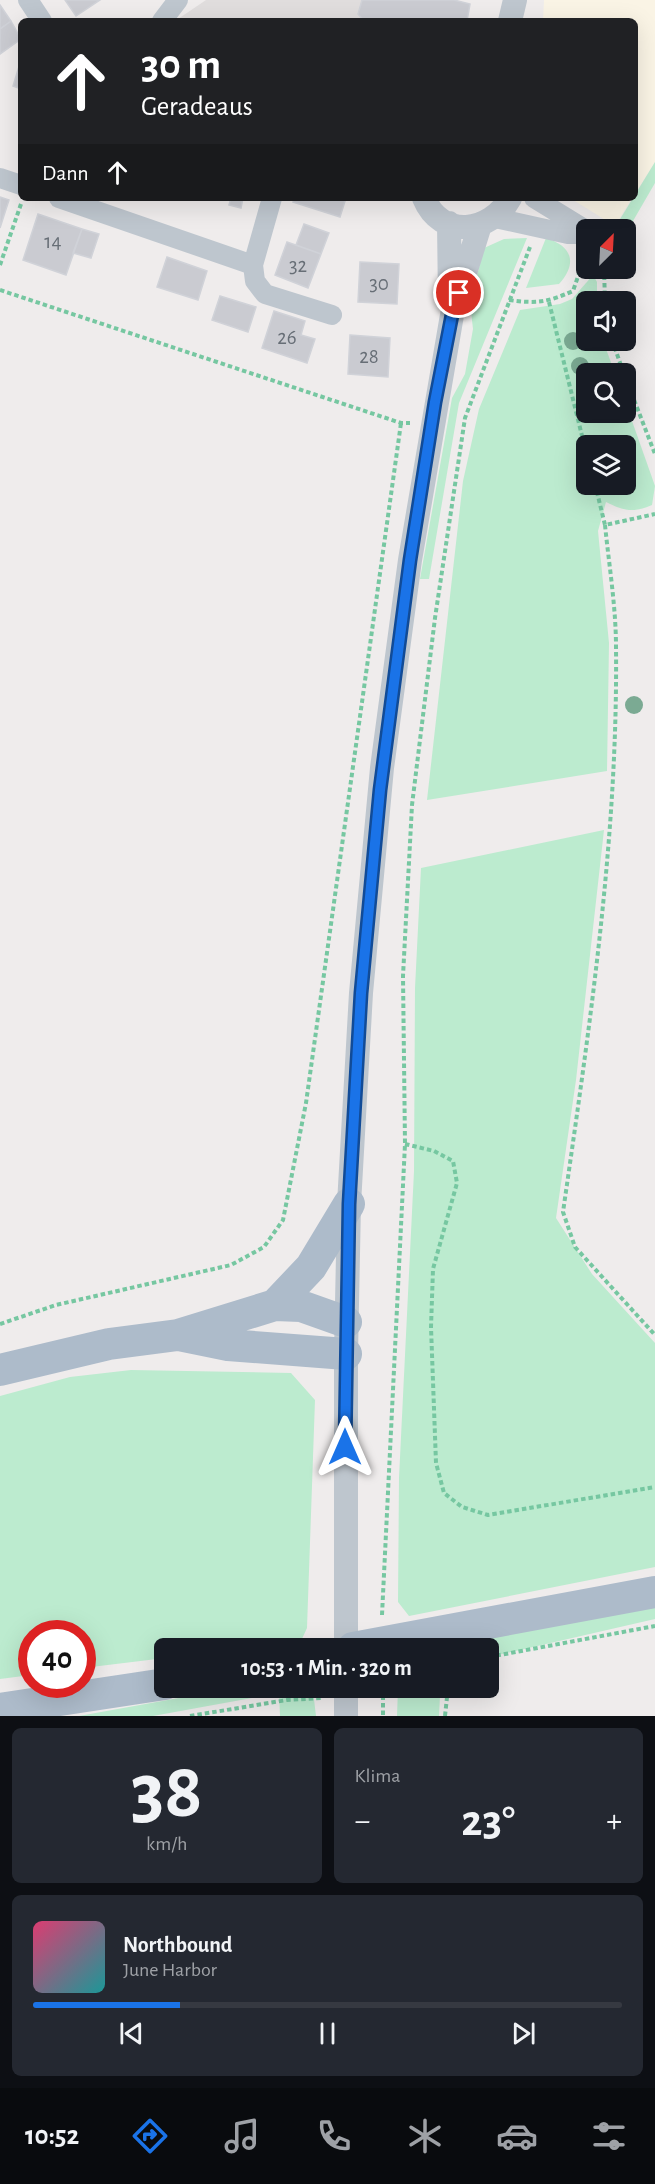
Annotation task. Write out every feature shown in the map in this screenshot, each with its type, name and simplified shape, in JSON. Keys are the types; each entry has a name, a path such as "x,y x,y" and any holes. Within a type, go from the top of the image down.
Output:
{"main road":[{"path":"275,1305 311,1267 349,1204"},
{"path":"0,1370 110,1344 178,1335 275,1305 301,1306 346,1322"},
{"path":"178,1335 228,1345 346,1354"},
{"path":"407,1638 655,1592"},
{"path":"0,1709 154,1686"}],"street":[{"path":"28,0 40,18"},
{"path":"164,18 178,0"},
{"path":"511,18 515,0"},
{"path":"0,178 18,184"},
{"path":"68,201 253,265"},
{"path":"271,201 253,265 255,281 265,294 333,315"},
{"path":"426,201 435,214 449,223 464,227 488,222 568,234 576,233"},
{"path":"346,1638 346,1322 349,1204 361,993 382,768 410,560 452,315 488,222 507,201"},
{"path":"539,201 576,225"},
{"path":"449,223 452,315"}],"path":[{"path":"0,265 22,201"},
{"path":"382,1578 405,1144 404,976 415,782 435,618 465,418 509,300 539,229"},
{"path":"509,300 530,303 549,302 573,291 577,279"},
{"path":"0,290 401,423 432,424"},
{"path":"549,302 582,435"},
{"path":"636,405 655,454"},
{"path":"0,1324 56,1305 231,1265 264,1247 283,1220 306,1103 401,423"},
{"path":"598,495 605,525 616,644 615,780 594,989 563,1212 575,1247 655,1335"},
{"path":"605,525 655,514"},
{"path":"405,1144 434,1151 453,1161 457,1183 433,1269 431,1327 436,1463 444,1493 462,1507 488,1515 655,1487"},
{"path":"499,1654 655,1626"},
{"path":"383,1698 383,1716"},
{"path":"445,1716 447,1698"},
{"path":"190,1716 287,1700 348,1699"}],"shaded area":[{"path":"206,0 454,0 470,4 468,18 179,18"},
{"path":"544,0 655,0 655,162 638,189 638,18 543,18"},
{"path":"575,201 630,201 619,219 604,219"}],"green space":[{"path":"655,162 655,183 634,219 620,219 631,201 638,201 638,190"},
{"path":"527,238 459,403 429,579 420,579 452,398 465,374 473,329 470,303 484,248 504,239"},
{"path":"546,238 555,241 567,251 569,269 559,284 526,288"},
{"path":"590,279 595,279 597,291 579,291"},
{"path":"576,294 576,351 607,351 611,363 576,363 576,423 633,423 655,486 652,505 645,508 629,510 606,502 598,531 609,643 607,771 427,800 463,481 479,409 520,310 560,304 572,299"},
{"path":"604,830 576,1080 556,1218 592,1274 655,1343 655,1567 409,1616 398,1602 399,1478 414,1171 415,988 421,868"},
{"path":"131,1370 291,1373 315,1400 307,1628 302,1638 154,1638 154,1659 96,1666 96,1620 18,1620 18,1677 0,1679 0,1396 70,1377"},
{"path":"655,1606 655,1619 499,1655 499,1638 484,1638"},
{"path":"179,1698 252,1698 153,1716 79,1716"},
{"path":"279,1698 314,1698 316,1716 280,1716"},
{"path":"398,1698 440,1698 439,1716 397,1716"}],"building":[{"path":"65,0 100,0 76,16"},
{"path":"362,0 454,0 470,4 468,18 361,18 358,14"},
{"path":"0,5 11,21 0,29"},
{"path":"11,21 18,34 18,41 0,54 0,29"},
{"path":"18,70 18,88 13,86"},
{"path":"0,197 9,200 0,228"},
{"path":"230,201 242,201 241,208 229,205"},
{"path":"294,201 345,201 340,217"},
{"path":"38,214 82,229 66,275 23,260"},
{"path":"304,224 329,233 321,254 296,245"},
{"path":"82,229 99,234 91,258 73,253"},
{"path":"287,242 321,254 308,288 275,275"},
{"path":"167,257 207,271 198,300 157,287"},
{"path":"360,262 399,264 397,304 358,302"},
{"path":"220,296 256,307 248,332 212,320"},
{"path":"274,311 305,321 301,335 315,339 307,363 262,348"},
{"path":"350,335 390,338 388,377 348,374"}],"route":[{"path":"345,1447 349,1204 361,993 382,768 410,560 435,402 452,315 459,293"}]}
